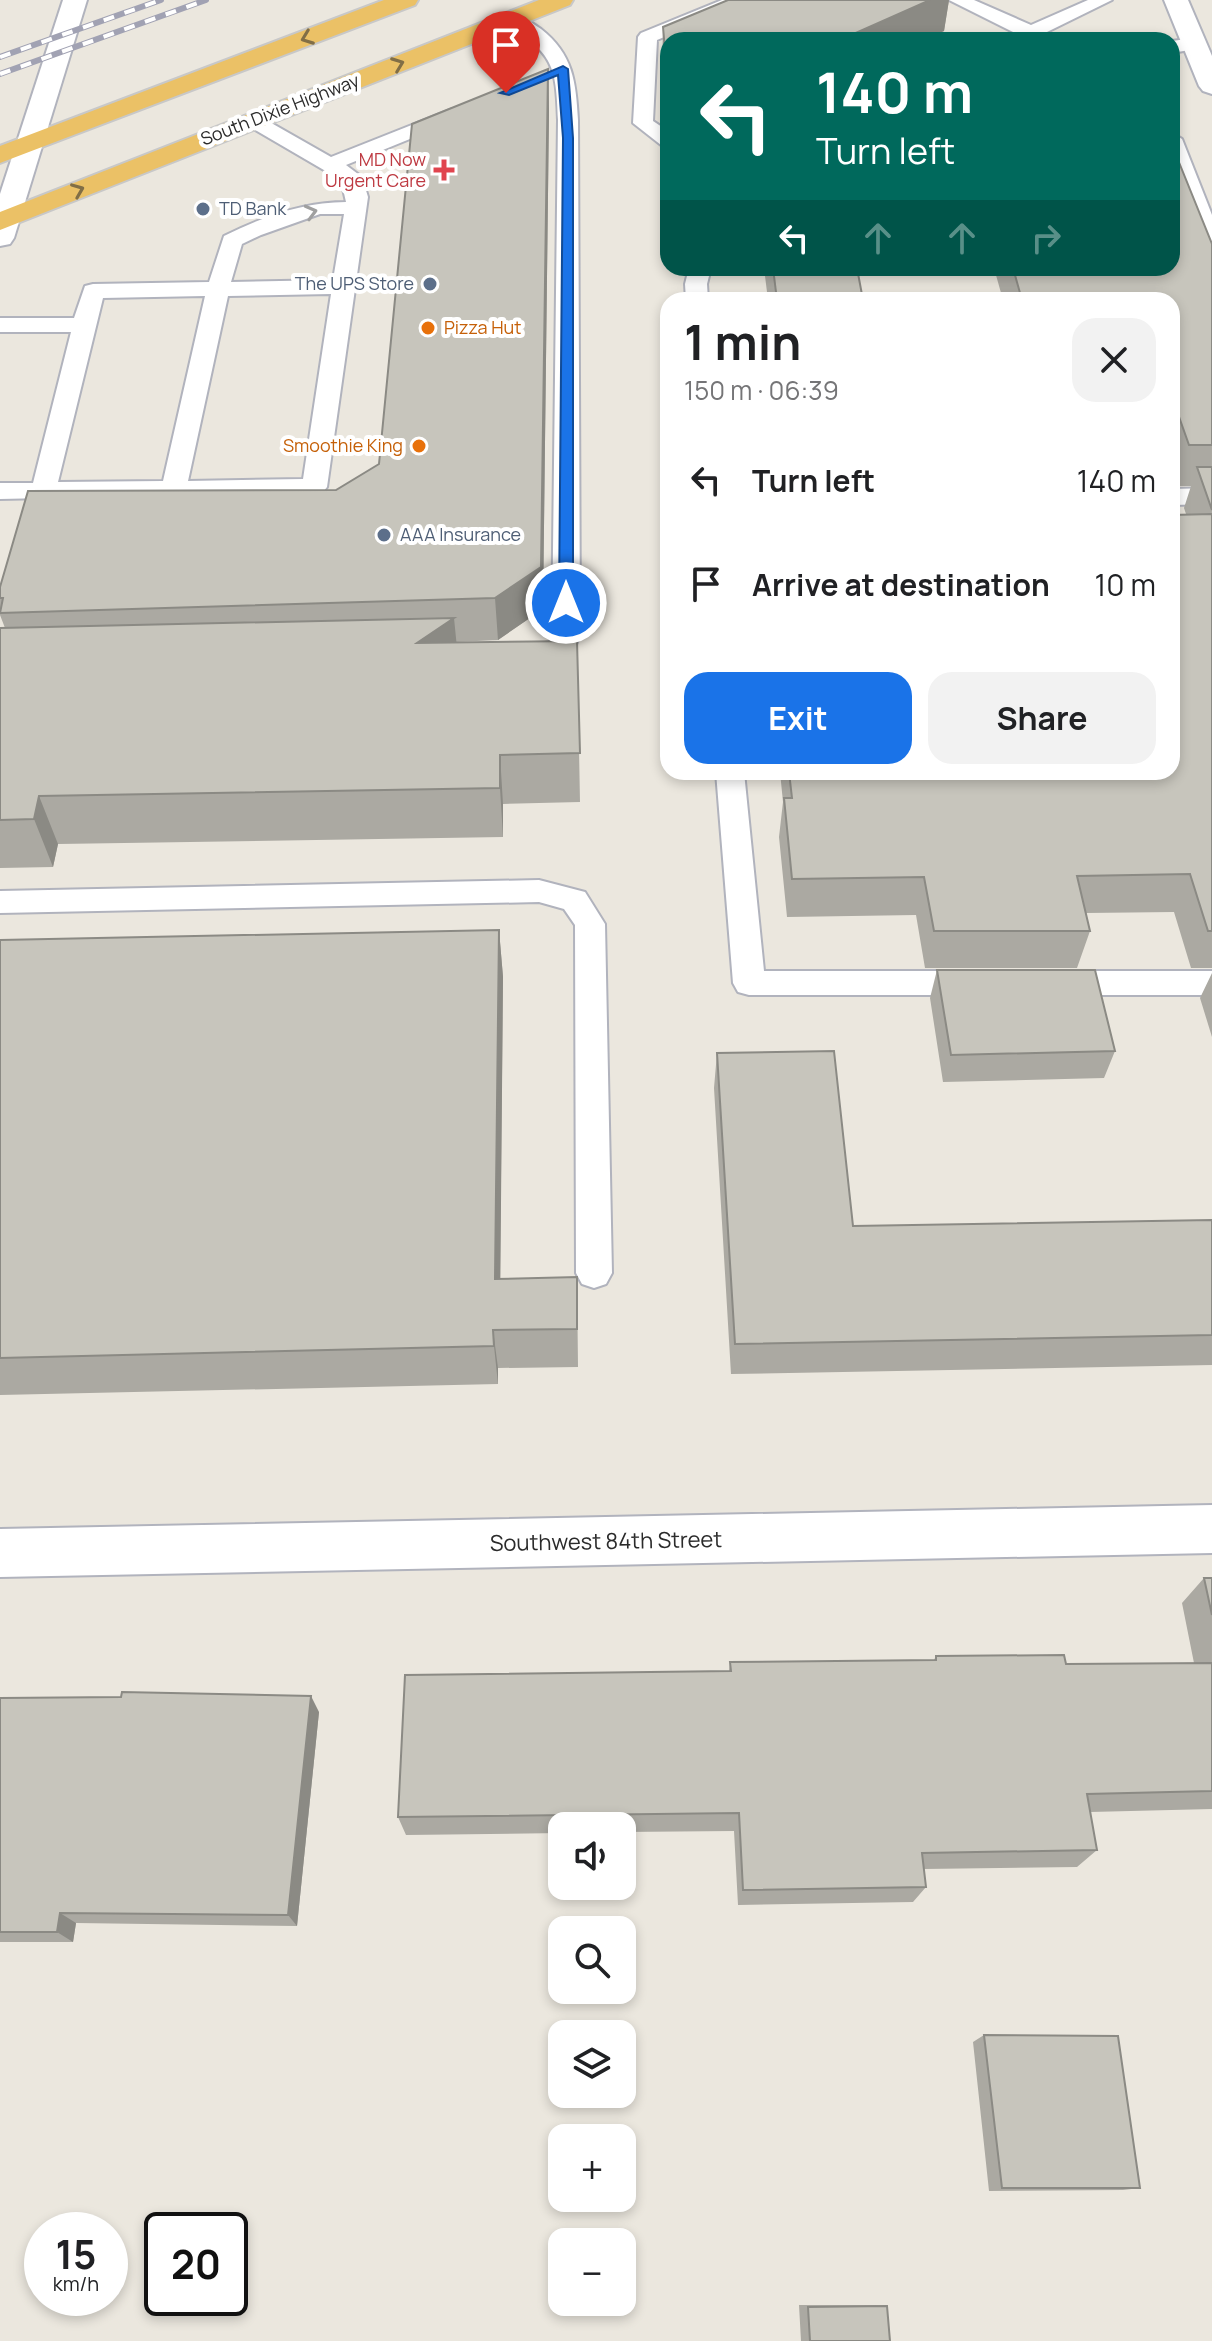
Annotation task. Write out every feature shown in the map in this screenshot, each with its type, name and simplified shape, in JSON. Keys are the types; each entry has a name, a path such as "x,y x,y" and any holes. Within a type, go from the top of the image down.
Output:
{"highway":[{"path":"0,155 406,0"},
{"name":"South Dixie Highway","path":"2,226 252,120 561,0"}],"street":[{"path":"2,226 75,0"},
{"path":"1176,0 1183,45 1212,86"},
{"name":"Southwest 84th Street","path":"0,1553 1212,1529"}],"lane":[{"path":"660,32 738,0"},
{"path":"958,0 1021,32"},
{"path":"1041,32 1103,0"},
{"path":"495,655 543,654 562,648 566,635 568,143 554,49 513,19"},
{"path":"660,32 648,37 643,99 643,123 660,135"},
{"path":"643,99 660,104"},
{"path":"643,99 660,113"},
{"path":"331,164 476,105"},
{"path":"0,491 314,487 357,197 351,177 252,120"},
{"path":"1180,160 1212,243"},
{"path":"174,489 218,289 232,241 253,230 318,208 355,208"},
{"path":"44,490 93,291 344,287"},
{"path":"0,325 84,325"},
{"path":"1180,497 1212,496"},
{"path":"731,780 749,983 1212,983"},
{"path":"0,902 539,891 574,900 590,924 594,1273"}],"building":[{"path":"728,0 930,0 858,32 663,32 663,27"},
{"path":"548,69 541,567 495,598 0,613 3,598 0,598 0,587 28,491 336,490 379,464 412,124"},
{"path":"1180,165 1212,244 1212,445 1189,445 1180,420 1180,292 1020,292 1015,276 1180,276"},
{"path":"774,276 858,276 862,292 776,292"},
{"path":"1197,467 1212,467 1212,510"},
{"path":"1212,514 1212,931 1208,931 1190,874 1077,876 1090,931 934,931 924,877 792,879 784,798 792,798 790,780 1180,780 1180,515"},
{"path":"454,618 417,643 577,641 580,753 500,755 500,788 39,796 34,819 0,820 0,628"},
{"path":"499,930 495,1279 577,1277 577,1329 493,1330 494,1346 0,1358 0,940"},
{"path":"937,970 1095,970 1115,1051 951,1055"},
{"path":"834,1051 853,1226 1212,1220 1212,1335 735,1344 717,1053"},
{"path":"1204,1578 1212,1578 1212,1615"},
{"path":"1064,1655 1066,1664 1212,1663 1212,1791 1087,1794 1097,1850 922,1853 926,1887 743,1890 739,1813 548,1812 548,1815 398,1817 405,1675 731,1671 730,1662 936,1660 936,1656"},
{"path":"122,1692 311,1696 288,1915 60,1913 57,1932 0,1932 0,1698 121,1697"},
{"path":"984,2035 1118,2036 1140,2188 1002,2188"},
{"path":"887,2306 890,2341 810,2341 808,2307"}],"railway":[{"path":"0,57 161,0"},
{"path":"0,74 206,0"}],"place":[{"name":"MD Now Urgent Care","path":"444,170"},
{"name":"TD Bank","path":"203,209"},
{"name":"The UPS Store","path":"430,284"},
{"name":"Pizza Hut","path":"428,328"},
{"name":"Smoothie King","path":"419,446"},
{"name":"AAA Insurance","path":"384,535"}],"route":[{"path":"506,93 563,69 567,89 568,138 566,603"}]}
